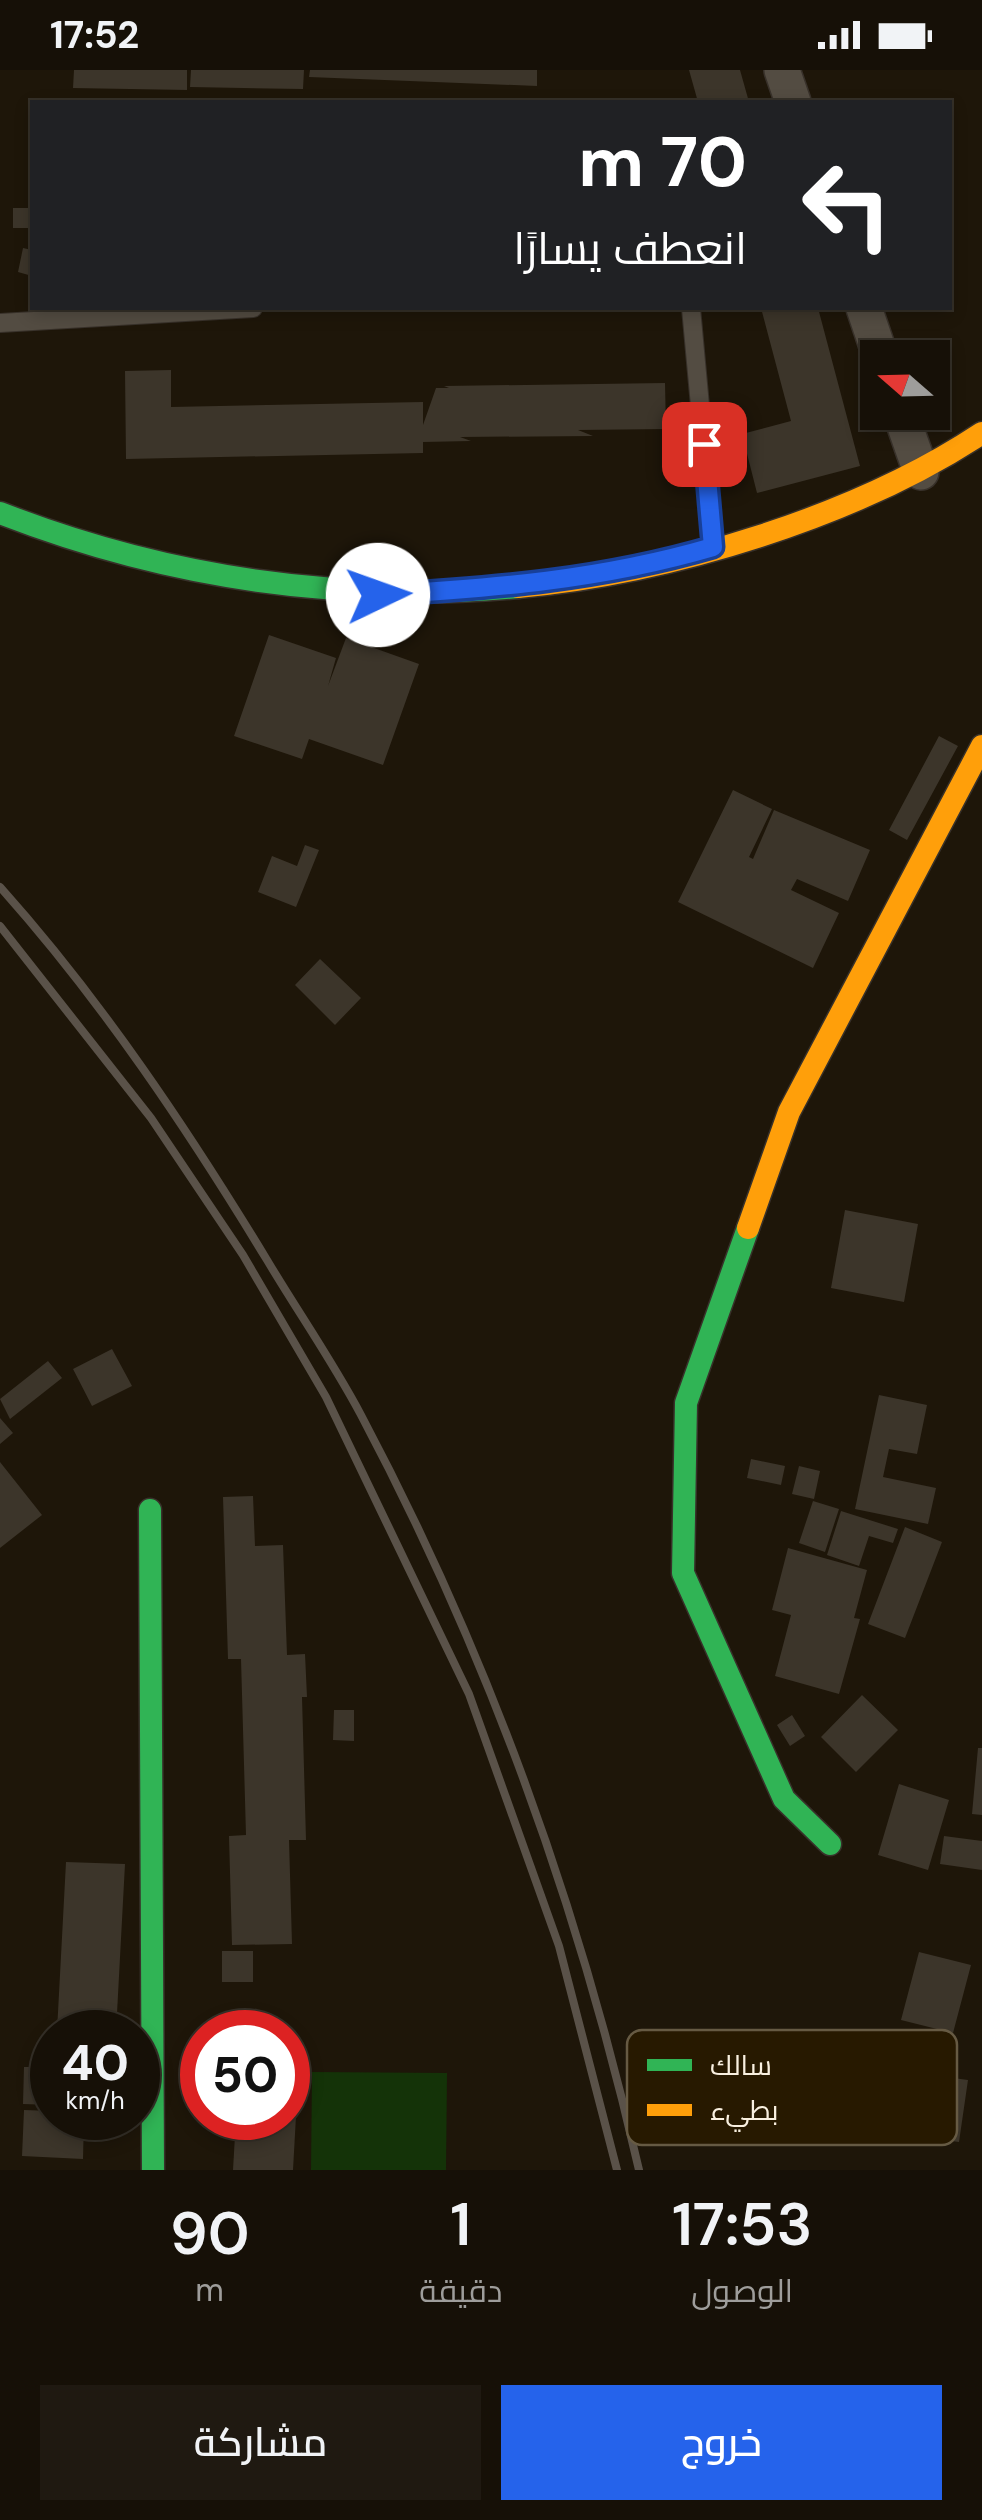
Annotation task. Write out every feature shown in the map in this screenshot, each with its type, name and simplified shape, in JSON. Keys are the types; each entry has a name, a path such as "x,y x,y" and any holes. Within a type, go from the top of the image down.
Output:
{"street":[{"path":"782,70 792,100"},
{"path":"865,310 875,340"},
{"path":"906,430 920,472"},
{"path":"0,513 32,528 165,564 252,582 378,595 504,588 632,570 861,501 920,472 982,432"},
{"path":"830,1844 784,1799 684,1573 686,1403 789,1112 982,746"},
{"path":"150,1510 153,2170"}],"lane":[{"path":"0,323 219,310"},
{"path":"692,310 713,547"}],"green space":[{"path":"312,2072 447,2073 446,2170 311,2170"}],"building":[{"path":"74,70 187,70 187,90 73,88"},
{"path":"191,70 304,70 303,89 190,87"},
{"path":"310,70 537,70 537,86 309,77"},
{"path":"689,70 740,70 748,100 697,100"},
{"path":"13,208 30,208 30,228 13,228"},
{"path":"23,248 30,250 30,275 18,272"},
{"path":"762,310 819,310 860,466 757,493 742,434 791,421"},
{"path":"171,370 171,407 423,402 423,425 436,388 449,388 444,386 665,383 666,429 578,430 593,436 460,437 471,441 423,442 423,453 126,459 125,371"},
{"path":"269,635 336,658 328,686 346,638 419,664 383,765 309,739 302,759 234,736"},
{"path":"939,736 958,746 907,840 889,830"},
{"path":"733,790 772,809 749,857 753,859 774,810 870,850 848,901 797,879 791,890 839,913 813,968 678,902"},
{"path":"305,845 319,850 296,907 258,892 272,856 297,866"},
{"path":"320,959 361,998 335,1025 295,985"},
{"path":"845,1210 918,1224 904,1302 831,1288"},
{"path":"112,1349 132,1386 92,1406 73,1369"},
{"path":"48,1361 62,1378 10,1419 0,1399"},
{"path":"879,1395 927,1405 917,1454 889,1449 883,1477 936,1488 928,1524 855,1509"},
{"path":"0,1418 13,1433 0,1444"},
{"path":"751,1459 785,1466 781,1485 747,1478"},
{"path":"0,1462 42,1515 0,1548"},
{"path":"799,1466 820,1471 814,1499 792,1494"},
{"path":"253,1496 255,1546 283,1545 287,1655 305,1654 307,1697 302,1697 306,1840 289,1840 292,1944 232,1945 229,1836 246,1835 241,1659 228,1659 223,1497"},
{"path":"813,1501 839,1509 825,1552 799,1543"},
{"path":"841,1511 898,1529 893,1543 869,1536 859,1566 827,1555"},
{"path":"905,1527 942,1542 905,1638 868,1624"},
{"path":"788,1548 867,1570 854,1618 860,1619 839,1694 775,1676 791,1615 772,1610"},
{"path":"862,1695 898,1730 856,1772 821,1737"},
{"path":"334,1710 354,1710 354,1741 333,1740"},
{"path":"792,1715 805,1736 790,1746 777,1725"},
{"path":"978,1748 982,1748 982,1815 972,1814"},
{"path":"899,1784 949,1800 928,1870 878,1855"},
{"path":"944,1836 982,1841 982,1870 940,1864"},
{"path":"66,1862 125,1864 117,2010 58,2010"},
{"path":"222,1951 253,1951 253,1982 222,1982"},
{"path":"919,1952 971,1965 954,2030 901,2020"},
{"path":"24,2067 30,2067 30,2104 23,2104"},
{"path":"957,2079 968,2080 957,2142"},
{"path":"24,2110 30,2110 30,2140 83,2140 83,2159 22,2156"},
{"path":"235,2140 295,2140 293,2170 233,2170"}],"railway":[{"path":"0,887 74,975 206,1163 339,1376 407,1505 450,1597 525,1784 588,1975 627,2121"},
{"path":"0,926 151,1118 243,1255 326,1397 469,1694 559,1946 617,2170"},
{"path":"633,2145 639,2170"}],"traffic: fast":[{"path":"0,513 126,554 255,580 385,591 518,587"},
{"path":"748,1228 686,1403 683,1573 784,1799 830,1844"},
{"path":"150,1510 153,2170"}],"traffic: slow":[{"path":"518,587 637,569 759,536 877,491 982,433"},
{"path":"748,1228 789,1112 982,746"}],"route":[{"path":"378,595 504,588 632,570 713,547 704,444"}]}
